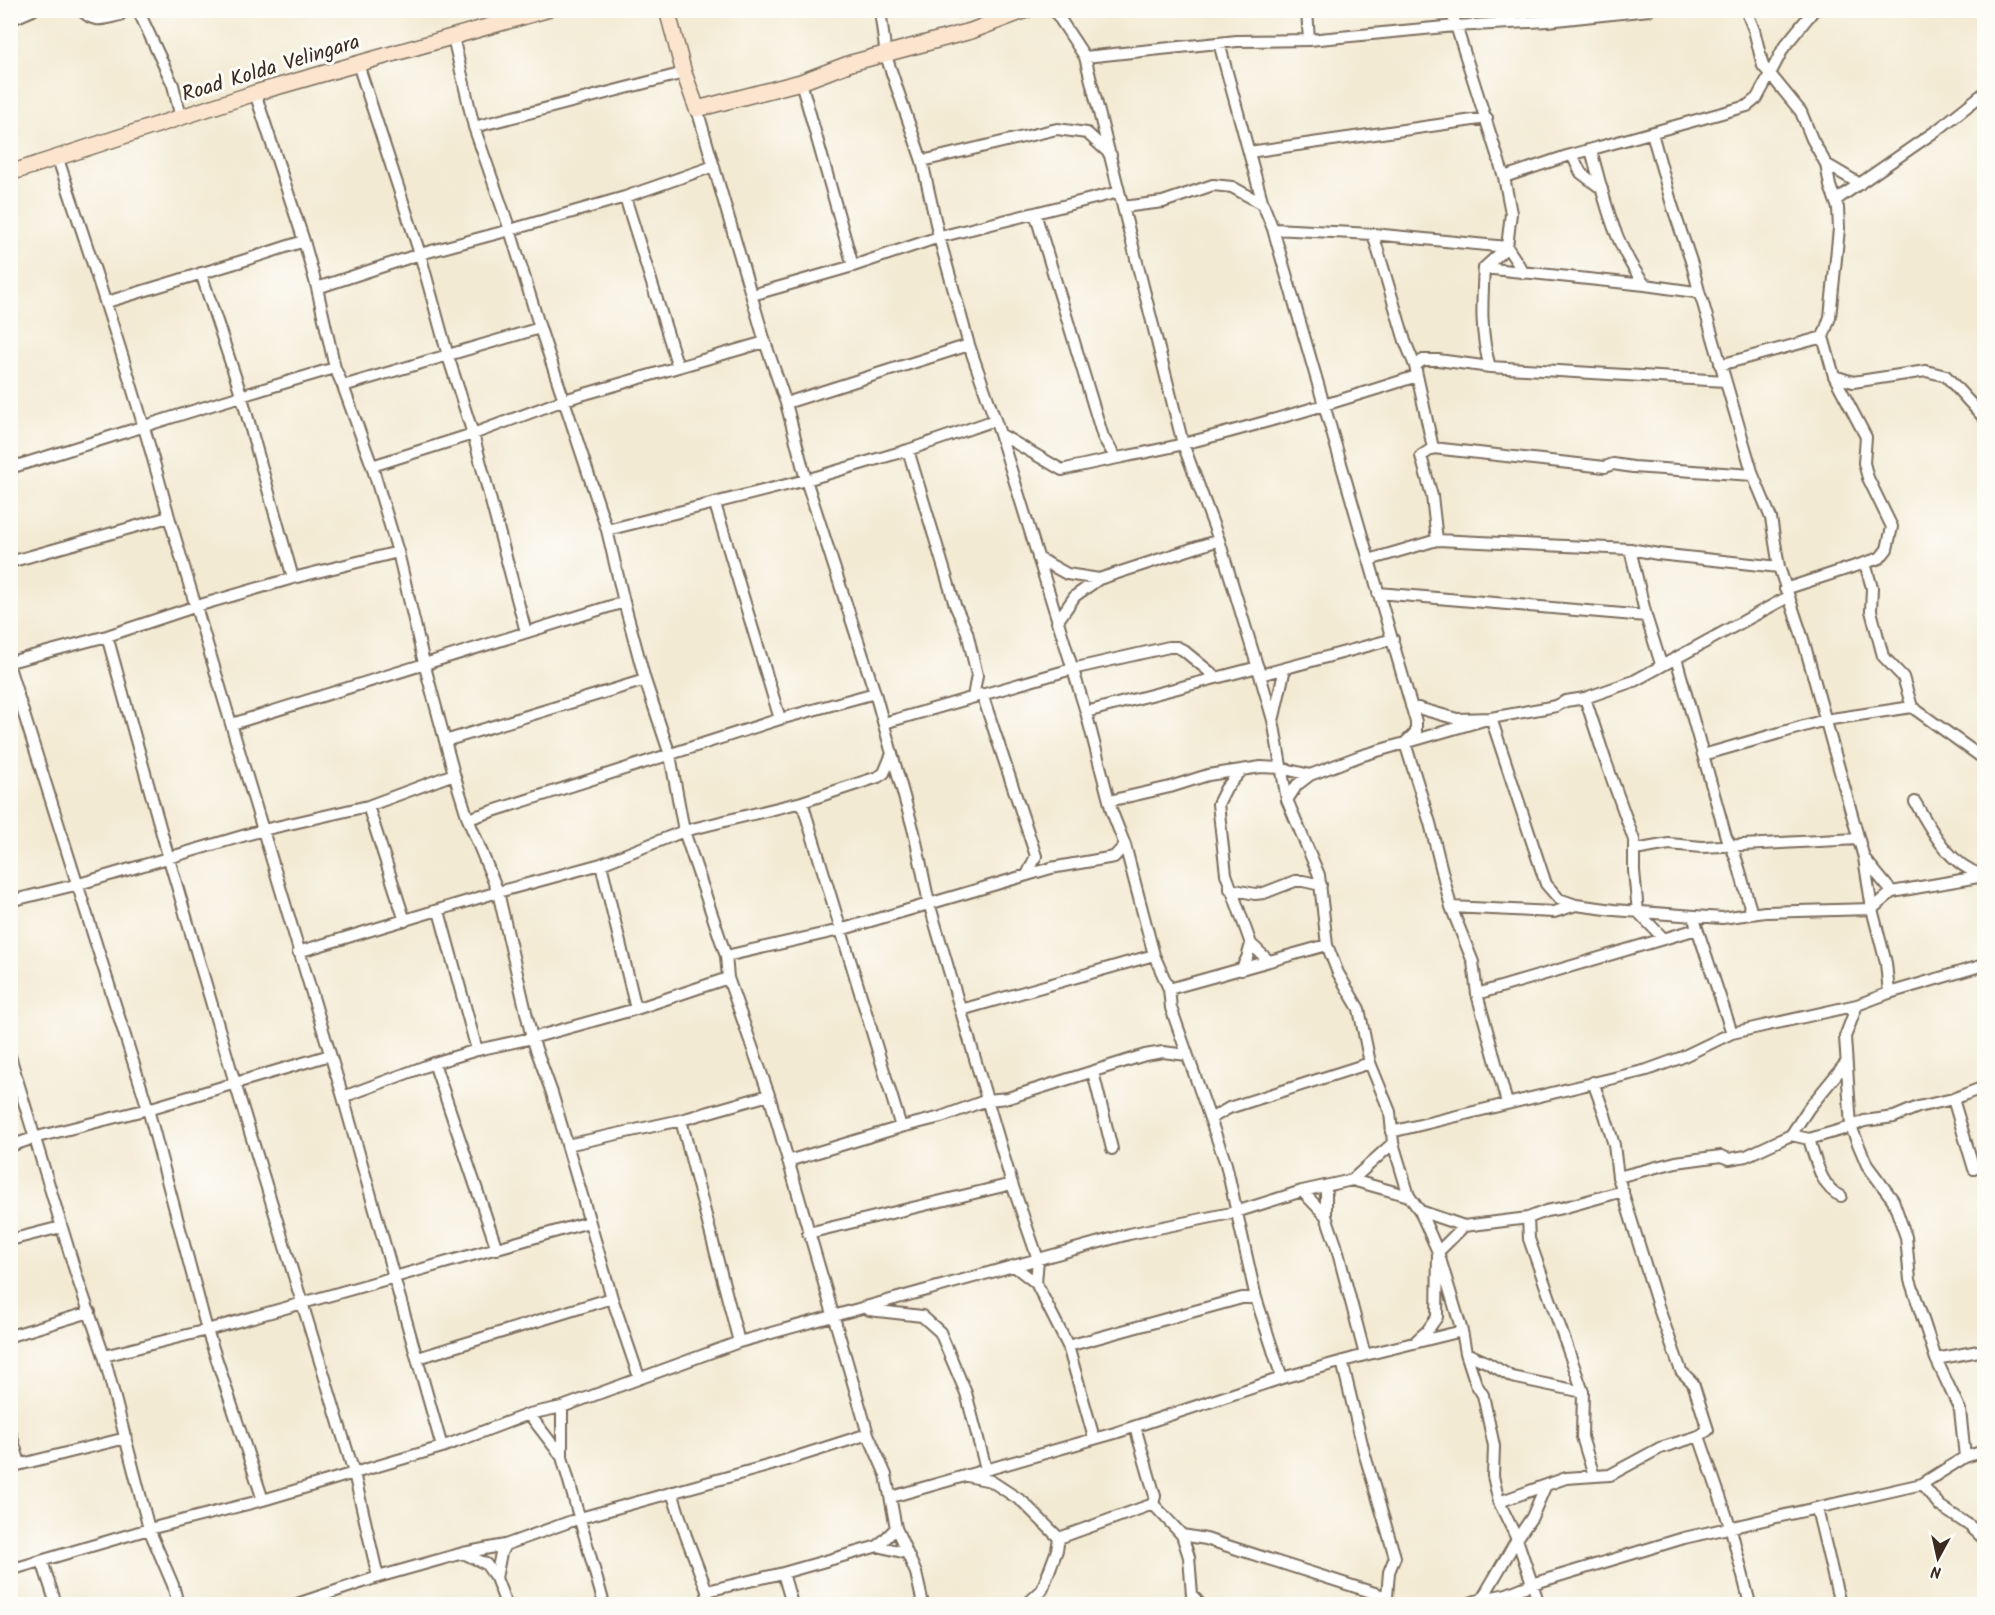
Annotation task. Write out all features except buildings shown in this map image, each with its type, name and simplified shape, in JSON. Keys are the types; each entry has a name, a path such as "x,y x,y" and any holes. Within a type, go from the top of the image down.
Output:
{"main road":[{"name":"Road Kolda Velingara","path":"10,173 255,93 546,10"},
{"path":"667,10 684,73 697,109 801,82 851,63 886,56 971,31 1026,10"}],"street":[{"path":"10,20 33,10"},
{"path":"81,10 89,18 100,20 120,15 123,10"},
{"path":"138,10 173,85 181,118"},
{"path":"880,10 886,56 922,161 939,237 969,345 1000,434 1086,712 1109,801 1125,845 1154,955 1169,989 1171,1008 1226,1164 1256,1298 1282,1378"},
{"path":"1059,10 1058,16 1086,57 1183,444 1220,540 1259,671 1273,720 1287,800 1295,823 1310,850 1321,885 1327,945 1338,973 1359,1009 1370,1063 1390,1112 1392,1138 1409,1196 1420,1211 1438,1252 1462,1331 1466,1353 1476,1384 1483,1395 1494,1446 1493,1476 1499,1502 1517,1539 1539,1605"},
{"path":"1307,10 1309,40"},
{"path":"1451,10 1504,177 1511,213 1507,247 1524,273"},
{"path":"1086,57 1219,43 1309,40 1455,26 1547,21 1648,10"},
{"path":"1287,800 1297,785 1310,775 1360,756 1491,718 1556,706 1634,681 1787,593 1880,558 1887,549 1892,527 1868,478 1864,463 1866,437 1834,376 1822,337 1830,317 1839,229 1836,200 1830,186 1826,164 1801,112 1763,66 1754,30 1746,10"},
{"path":"1504,177 1572,155 1747,106 1757,98 1784,47 1814,10"},
{"path":"453,37 474,127 510,230 607,530 645,680 670,755 684,831 726,956 728,978 768,1095 868,1434 886,1475 896,1528 916,1573 922,1605"},
{"path":"1219,43 1263,204 1273,229 1412,706 1416,732 1405,743"},
{"path":"358,64 420,254 448,356 473,434 526,632"},
{"path":"474,127 684,73"},
{"path":"801,82 853,266"},
{"path":"255,93 304,241 335,368 372,466 398,552 424,663 454,774 468,819 498,892 532,1038 552,1093 612,1298 639,1377"},
{"path":"1836,200 1940,128 1984,93"},
{"path":"697,109 765,342 786,402 806,480 884,723 891,756 914,832 929,903 1012,1184 1038,1259 1036,1283"},
{"path":"1248,152 1487,118"},
{"path":"922,161 1057,129 1087,133 1112,155"},
{"path":"1652,133 1753,475 1771,518 1779,567 1803,639 1864,858 1872,909 1886,963 1889,993"},
{"path":"1591,150 1619,245 1645,285"},
{"path":"1572,155 1581,173 1602,189"},
{"path":"58,159 146,427 169,517 343,1097 442,1447"},
{"path":"1826,164 1860,184"},
{"path":"317,288 420,254 625,197 714,165"},
{"path":"1123,207 1162,202 1213,185 1232,187 1263,204"},
{"path":"752,295 853,266 939,237 1119,192"},
{"path":"625,197 678,367"},
{"path":"1035,213 1103,437 1116,458"},
{"path":"1273,229 1373,234 1507,247"},
{"path":"1373,234 1416,371 1433,448"},
{"path":"106,302 304,241"},
{"path":"1490,367 1484,347 1481,313 1484,268 1507,247"},
{"path":"1484,268 1645,285 1695,292 1700,295"},
{"path":"201,273 241,394 294,578"},
{"path":"343,386 540,328"},
{"path":"1720,365 1822,337"},
{"path":"372,466 473,434 564,400 765,342"},
{"path":"786,402 969,345"},
{"path":"1474,364 1484,347"},
{"path":"1000,434 1062,470 1183,444 1325,405 1416,371 1423,360 1490,367 1725,381"},
{"path":"10,468 146,427 241,394 335,368"},
{"path":"1834,376 1854,382 1926,371 1946,376 1984,417"},
{"path":"607,530 806,480 908,450 994,420"},
{"path":"1098,461 1102,451 1103,437"},
{"path":"1437,540 1432,496 1421,456 1433,448 1605,467 1613,464 1753,475"},
{"path":"908,450 956,606 967,632 982,694 1036,856 1051,868"},
{"path":"715,504 780,719"},
{"path":"10,562 169,517"},
{"path":"1057,622 1076,596 1099,579 1220,540"},
{"path":"1369,560 1437,540 1630,549 1658,555 1779,567"},
{"path":"1630,549 1646,616 1661,664"},
{"path":"10,662 107,636 197,606 294,578 398,552"},
{"path":"1038,558 1067,574 1099,579"},
{"path":"1865,563 1872,588 1871,611 1883,656 1903,677 1912,707 1984,759"},
{"path":"1378,593 1646,616"},
{"path":"232,724 624,602"},
{"path":"107,636 235,1083 354,1473 378,1577"},
{"path":"1086,712 1216,678 1285,668 1393,639"},
{"path":"884,723 1072,669 1177,647 1216,678"},
{"path":"1676,658 1726,837 1731,844 1752,913"},
{"path":"1273,720 1285,668"},
{"path":"10,670 148,1108 207,1330 263,1500"},
{"path":"977,675 982,694"},
{"path":"445,741 645,680"},
{"path":"468,819 780,719 875,693"},
{"path":"1585,698 1634,840 1638,912 1663,938"},
{"path":"1412,706 1457,719 1491,718"},
{"path":"1703,755 1825,720 1912,707"},
{"path":"1491,718 1546,884 1559,899 1576,905 1722,918 1752,913 1872,909 1892,892 1984,876"},
{"path":"1405,743 1430,823 1451,907 1473,962 1477,994 1507,1103"},
{"path":"298,952 498,892 601,864 684,831 802,802 878,777 884,773 891,756"},
{"path":"1109,801 1170,787 1208,775 1261,767 1281,768 1310,775"},
{"path":"1242,770 1226,788 1218,804 1226,874 1251,944 1269,961"},
{"path":"10,902 263,830 368,806 454,774"},
{"path":"802,802 901,1127"},
{"path":"1915,802 1947,852 1972,872 1984,876"},
{"path":"368,806 405,921"},
{"path":"1635,850 1670,844 1702,847 1858,839"},
{"path":"726,956 840,930 1051,868 1114,857 1125,845"},
{"path":"1027,875 1036,856"},
{"path":"1864,858 1892,892"},
{"path":"601,864 636,1009"},
{"path":"1230,890 1248,894 1264,893 1295,881 1321,885"},
{"path":"1238,905 1248,894"},
{"path":"1554,912 1559,899"},
{"path":"1451,907 1554,912 1576,905"},
{"path":"439,911 477,1050"},
{"path":"1692,916 1732,1033"},
{"path":"1477,994 1697,929"},
{"path":"1240,970 1251,944"},
{"path":"1169,989 1327,945"},
{"path":"961,1010 1154,955"},
{"path":"1352,1180 1392,1138 1507,1103 1647,1070 1680,1058 1732,1033 1857,1005 1889,993 1984,965"},
{"path":"343,1097 434,1063 636,1009 728,978"},
{"path":"1857,1005 1845,1036 1845,1064 1851,1127 1867,1165 1893,1200 1906,1237 1910,1280 1936,1359 1960,1410 1965,1457"},
{"path":"788,1161 901,1127 941,1118 987,1100 1008,1098 1145,1055 1163,1052 1187,1055"},
{"path":"10,1146 330,1055"},
{"path":"10,1056 104,1356 149,1529 173,1585 177,1605"},
{"path":"434,1063 497,1249"},
{"path":"1210,1119 1229,1107 1370,1063"},
{"path":"1618,1177 1676,1162 1721,1156 1729,1159 1746,1156 1791,1135 1809,1108 1845,1064"},
{"path":"1093,1071 1112,1149"},
{"path":"1499,1502 1566,1478 1610,1475 1660,1448 1699,1436 1708,1430 1693,1383 1681,1371 1658,1306 1618,1177 1614,1145 1593,1082"},
{"path":"1791,1135 1809,1139 1864,1121 1894,1117 1918,1107 1953,1099 1984,1087"},
{"path":"567,1145 681,1120 768,1095"},
{"path":"1953,1099 1974,1169"},
{"path":"1205,1100 1229,1107"},
{"path":"681,1120 739,1342"},
{"path":"1809,1139 1824,1180 1833,1193 1841,1196"},
{"path":"10,1570 149,1529 263,1500 442,1447 529,1414 562,1407 739,1342 1129,1234 1236,1212 1302,1191 1352,1180 1409,1196"},
{"path":"808,1233 1012,1184"},
{"path":"1326,1186 1326,1216 1365,1354"},
{"path":"1302,1191 1326,1216"},
{"path":"1420,1211 1464,1227 1528,1218 1546,1211 1623,1191"},
{"path":"1528,1218 1529,1239 1583,1392 1582,1437 1594,1476"},
{"path":"104,1356 207,1330 589,1222"},
{"path":"10,1240 62,1227"},
{"path":"1415,1342 1437,1317 1438,1252 1464,1227"},
{"path":"1014,1266 1036,1283 1068,1346 1094,1438"},
{"path":"418,1358 612,1298"},
{"path":"1068,1346 1242,1298 1256,1298"},
{"path":"861,1310 922,1316 940,1332 966,1393 986,1469"},
{"path":"10,1336 90,1312"},
{"path":"891,1497 1135,1427 1282,1378 1365,1354 1462,1331"},
{"path":"1936,1359 1984,1350"},
{"path":"1466,1353 1512,1377 1583,1392"},
{"path":"1182,1535 1206,1539 1387,1601 1389,1572 1395,1557 1364,1452 1342,1361"},
{"path":"562,1407 561,1457 604,1605"},
{"path":"529,1414 561,1457"},
{"path":"1135,1427 1155,1496 1153,1504"},
{"path":"10,1431 15,1466 126,1438"},
{"path":"297,1605 378,1577 463,1553 505,1545 580,1518 771,1465 868,1434"},
{"path":"1699,1436 1731,1528 1750,1605"},
{"path":"1467,1605 1684,1538 1922,1484 1965,1457 1984,1451"},
{"path":"963,1475 991,1481 1023,1502 1059,1538 1058,1550 1041,1590 1027,1605"},
{"path":"1922,1484 1940,1506 1970,1526 1984,1539"},
{"path":"1482,1599 1532,1517 1545,1486"},
{"path":"672,1491 707,1591 708,1605"},
{"path":"1153,1504 1182,1535 1189,1557 1192,1595 1200,1605"},
{"path":"1059,1538 1153,1504"},
{"path":"1817,1509 1840,1605"},
{"path":"707,1591 783,1573 878,1546 896,1528"},
{"path":"496,1578 505,1545"},
{"path":"878,1546 906,1553"},
{"path":"463,1553 486,1564 496,1578 506,1605"},
{"path":"42,1561 56,1605"},
{"path":"783,1573 792,1605"}]}
